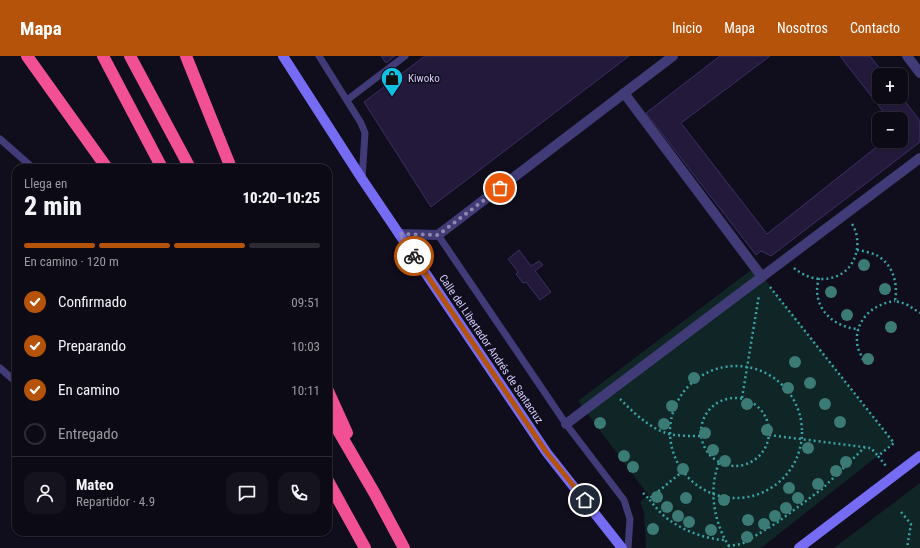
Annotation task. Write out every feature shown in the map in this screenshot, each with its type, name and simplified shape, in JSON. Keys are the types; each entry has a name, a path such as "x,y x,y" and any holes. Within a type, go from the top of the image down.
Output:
{"highway":[{"path":"27,56 104,164"},
{"path":"103,56 160,164"},
{"path":"130,56 188,164"},
{"path":"186,56 229,164"},
{"path":"332,400 375,494"},
{"path":"332,420 404,548"},
{"path":"332,488 365,548"},
{"path":"332,493 343,509"}],"main road":[{"name":"Calle del Libertador Andrés de Santacruz","path":"283,56 362,179 547,453 622,548"},
{"path":"799,548 920,456"}],"street":[{"path":"399,234 438,235 673,56"},
{"path":"907,56 920,73"},
{"path":"624,93 762,277"},
{"path":"566,424 920,158"}],"lane":[{"path":"319,56 361,123 365,133 362,179"},
{"path":"347,100 405,56"},
{"path":"0,139 28,164"},
{"path":"438,235 566,424 624,500 630,519 628,548"},
{"path":"0,368 12,378"}],"path":[{"path":"785,259 802,274 812,278 825,279 841,274 851,264 858,241 856,230 845,214"},
{"path":"856,250 878,256 885,262 895,280 897,290 895,301"},
{"path":"742,398 762,277"},
{"path":"762,277 894,443 878,456"},
{"path":"819,278 817,290 824,312 833,321 842,326 859,329"},
{"path":"863,360 858,347 859,329 866,314 886,302 895,301 906,304 920,313"},
{"path":"727,366 759,369 773,377 785,387 795,400 803,431 801,447 796,462 787,476 775,486 760,494 745,498 729,498 713,494 698,487 686,476 677,463 671,448 669,434 671,416 676,401 685,388 695,379 712,370 727,366"},
{"path":"611,390 634,414 650,425 669,434 701,436"},
{"path":"730,398 742,398 752,402 761,409 767,418 770,429 769,440 765,450 758,459 737,467 720,463 707,452 701,436 703,419 710,409 719,402 730,398"},
{"path":"769,435 871,448 893,476"},
{"path":"720,463 716,472 713,494 720,529 729,547 742,544 778,522 822,489 865,447"},
{"path":"649,499 683,471"},
{"path":"643,493 663,515 678,525 711,540 725,540"},
{"path":"901,512 911,524 907,548"}],"green space":[{"path":"755,267 894,443 761,548 646,548 644,512 640,502 648,495 578,401"},
{"path":"920,483 920,548 834,548"}],"building":[{"path":"381,56 395,56 386,63"},
{"path":"425,56 629,56 431,207 364,102"},
{"path":"720,56 770,56 681,123 767,234 875,148 908,148 908,112 884,112 877,104 907,104 920,121 920,142 771,256 761,251 756,255 646,113"},
{"path":"840,56 870,56 879,68 872,68 872,97"},
{"path":"519,250 531,266 539,261 543,265 535,271 551,292 540,300 526,282 523,283 516,274 518,272 508,259"}],"way so far":[{"path":"414,256 399,234 438,235 500,188"}],"place":[{"name":"Kiwoko","path":"392,98"}],"route":[{"path":"414,256 547,453 585,500"}]}
